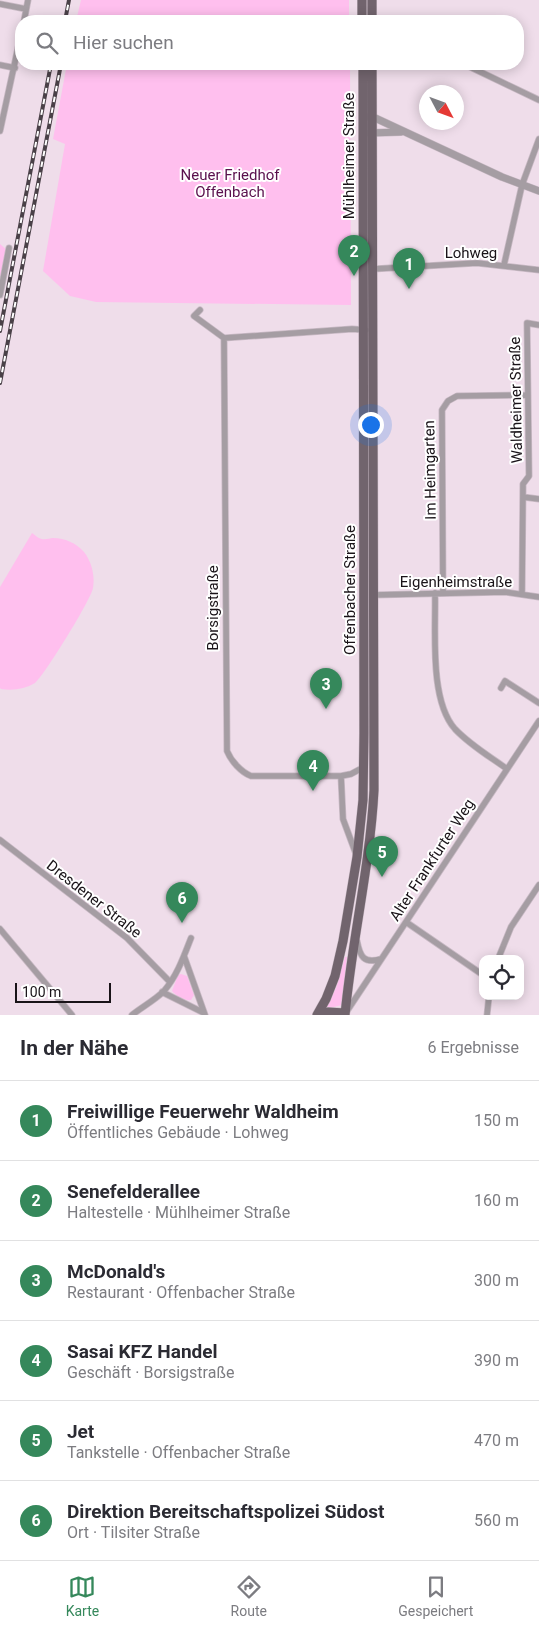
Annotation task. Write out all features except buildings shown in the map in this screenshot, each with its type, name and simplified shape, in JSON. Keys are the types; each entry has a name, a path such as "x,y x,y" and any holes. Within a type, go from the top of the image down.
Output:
{"main road":[{"path":"362,0 362,15"},
{"path":"372,0 372,15"},
{"name":"Mühlheimer Straße","path":"363,70 368,117 373,133 373,307"},
{"name":"Mühlheimer Straße","path":"362,309 363,133 368,117 372,70"},
{"name":"Offenbacher Straße","path":"346,1014 373,805 375,728 373,307"},
{"name":"Offenbacher Straße","path":"318,1015 335,976 357,857 362,809 364,767 362,309"},
{"path":"318,1015 328,1012 346,1014"}],"street":[{"path":"25,15 28,0"},
{"path":"0,4 26,9"},
{"path":"0,65 15,68 1,131"},
{"path":"476,70 539,100"},
{"path":"368,117 539,191"},
{"path":"363,133 404,132"},
{"path":"504,265 522,185 539,139"},
{"path":"0,295 9,248"},
{"name":"Lohweg","path":"373,268 477,263 539,270"},
{"path":"200,310 194,316 224,338 373,330"},
{"name":"Waldheimer Straße","path":"522,594 523,484 529,476 527,323 539,325"},
{"name":"Borsigstraße","path":"224,338 227,751 244,773 251,776 341,776 351,774 364,767"},
{"name":"Im Heimgarten","path":"443,593 442,410 448,401 457,396 528,395"},
{"path":"523,497 539,499"},
{"path":"435,593 437,676 439,694 444,710 451,723 466,740 507,769"},
{"name":"Eigenheimstraße","path":"373,595 443,593 522,594 539,597"},
{"path":"500,688 505,681 539,703"},
{"name":"Alter Frankfurter Weg","path":"346,1014 539,721"},
{"path":"341,776 343,819 357,857"},
{"name":"Dresdener Straße","path":"0,840 123,936 170,982"},
{"path":"500,955 511,926 539,885"},
{"path":"406,922 479,972"},
{"path":"0,929 72,1015"},
{"path":"356,936 359,952 363,958 371,961 381,959"},
{"path":"132,1015 162,992 170,982 191,938"},
{"path":"184,956 205,1014"},
{"path":"162,992 205,1014"},
{"path":"487,1015 489,1000"}],"green space":[{"path":"81,0 349,0 349,15 77,15"},
{"name":"Neuer Friedhof Offenbach","path":"66,70 350,70 351,305 96,302 70,296 43,271 65,144 53,139"},
{"path":"0,244 7,250 0,284"},
{"path":"32,533 41,539 57,538 66,540 81,549 91,565 94,583 84,607 67,637 48,667 35,683 19,689 1,689 0,587"},
{"path":"345,957 347,957 342,1005 325,1009 336,988"},
{"path":"178,975 187,976 194,995 191,1000 181,998 172,991"}],"railway":[{"path":"66,15 69,0"},
{"path":"0,331 50,70"},
{"path":"0,383 60,70"}],"place":[{"name":"Senefelderallee","path":"354,276"},
{"name":"Freiwillige Feuerwehr Waldheim","path":"409,289"},
{"name":"McDonald's","path":"326,709"},
{"name":"Sasai KFZ Handel","path":"313,791"},
{"name":"Jet","path":"382,877"},
{"name":"Direktion Bereitschaftspolizei Südost","path":"182,923"}]}
